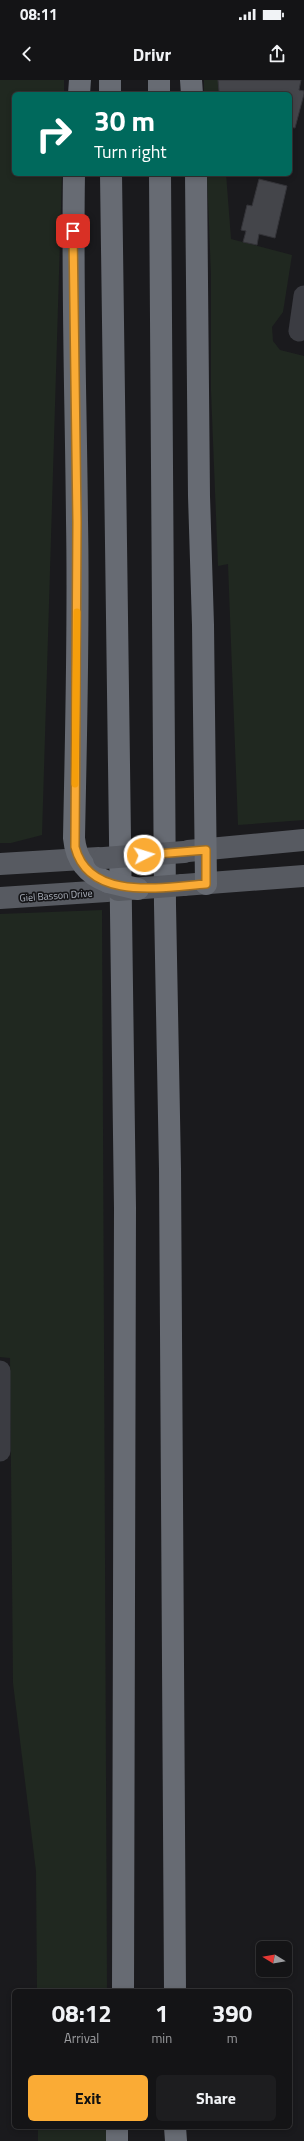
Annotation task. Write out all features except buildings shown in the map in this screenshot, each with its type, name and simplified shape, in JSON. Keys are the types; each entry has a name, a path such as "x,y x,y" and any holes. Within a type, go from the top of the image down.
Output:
{"highway":[{"path":"79,92 80,80"},
{"path":"110,80 110,92"},
{"path":"159,80 159,92"},
{"path":"191,80 192,92"},
{"path":"74,176 73,315 77,630 74,838 79,860 93,875 108,886 138,889"},
{"path":"111,176 125,1208 122,1989"},
{"path":"160,176 165,897 170,1169 175,1989"},
{"path":"196,176 199,496 203,625 206,850 215,883"},
{"path":"117,2129 117,2141"},
{"path":"124,2129 124,2141"},
{"path":"176,2129 176,2141"}],"main road":[{"path":"0,864 184,852 304,840"},
{"path":"138,889 304,876"},
{"name":"Giel Basson Drive","path":"0,898 108,886"}],"street":[{"path":"299,331 304,296"},
{"path":"0,1371 0,1451"}],"shaded area":[{"path":"0,80 64,80 64,92 12,92 12,176 62,176 42,835 11,843 0,843"},
{"path":"204,80 218,80 219,92 204,92"},
{"path":"207,176 226,176 231,239 292,255 283,312 272,327 273,341 280,350 304,356 304,820 238,825 228,564 218,566 211,391 211,275"},
{"path":"102,910 107,1989 37,1989 36,1871 13,1683 10,1358 0,1357 0,914"},
{"path":"38,2129 107,2129 107,2141 38,2141"}],"slow traffic":[{"path":"75,784 77,612"}],"route":[{"path":"73,231 77,522 75,847 79,860 93,875 124,887 138,889 206,884 206,850 144,855"}]}
